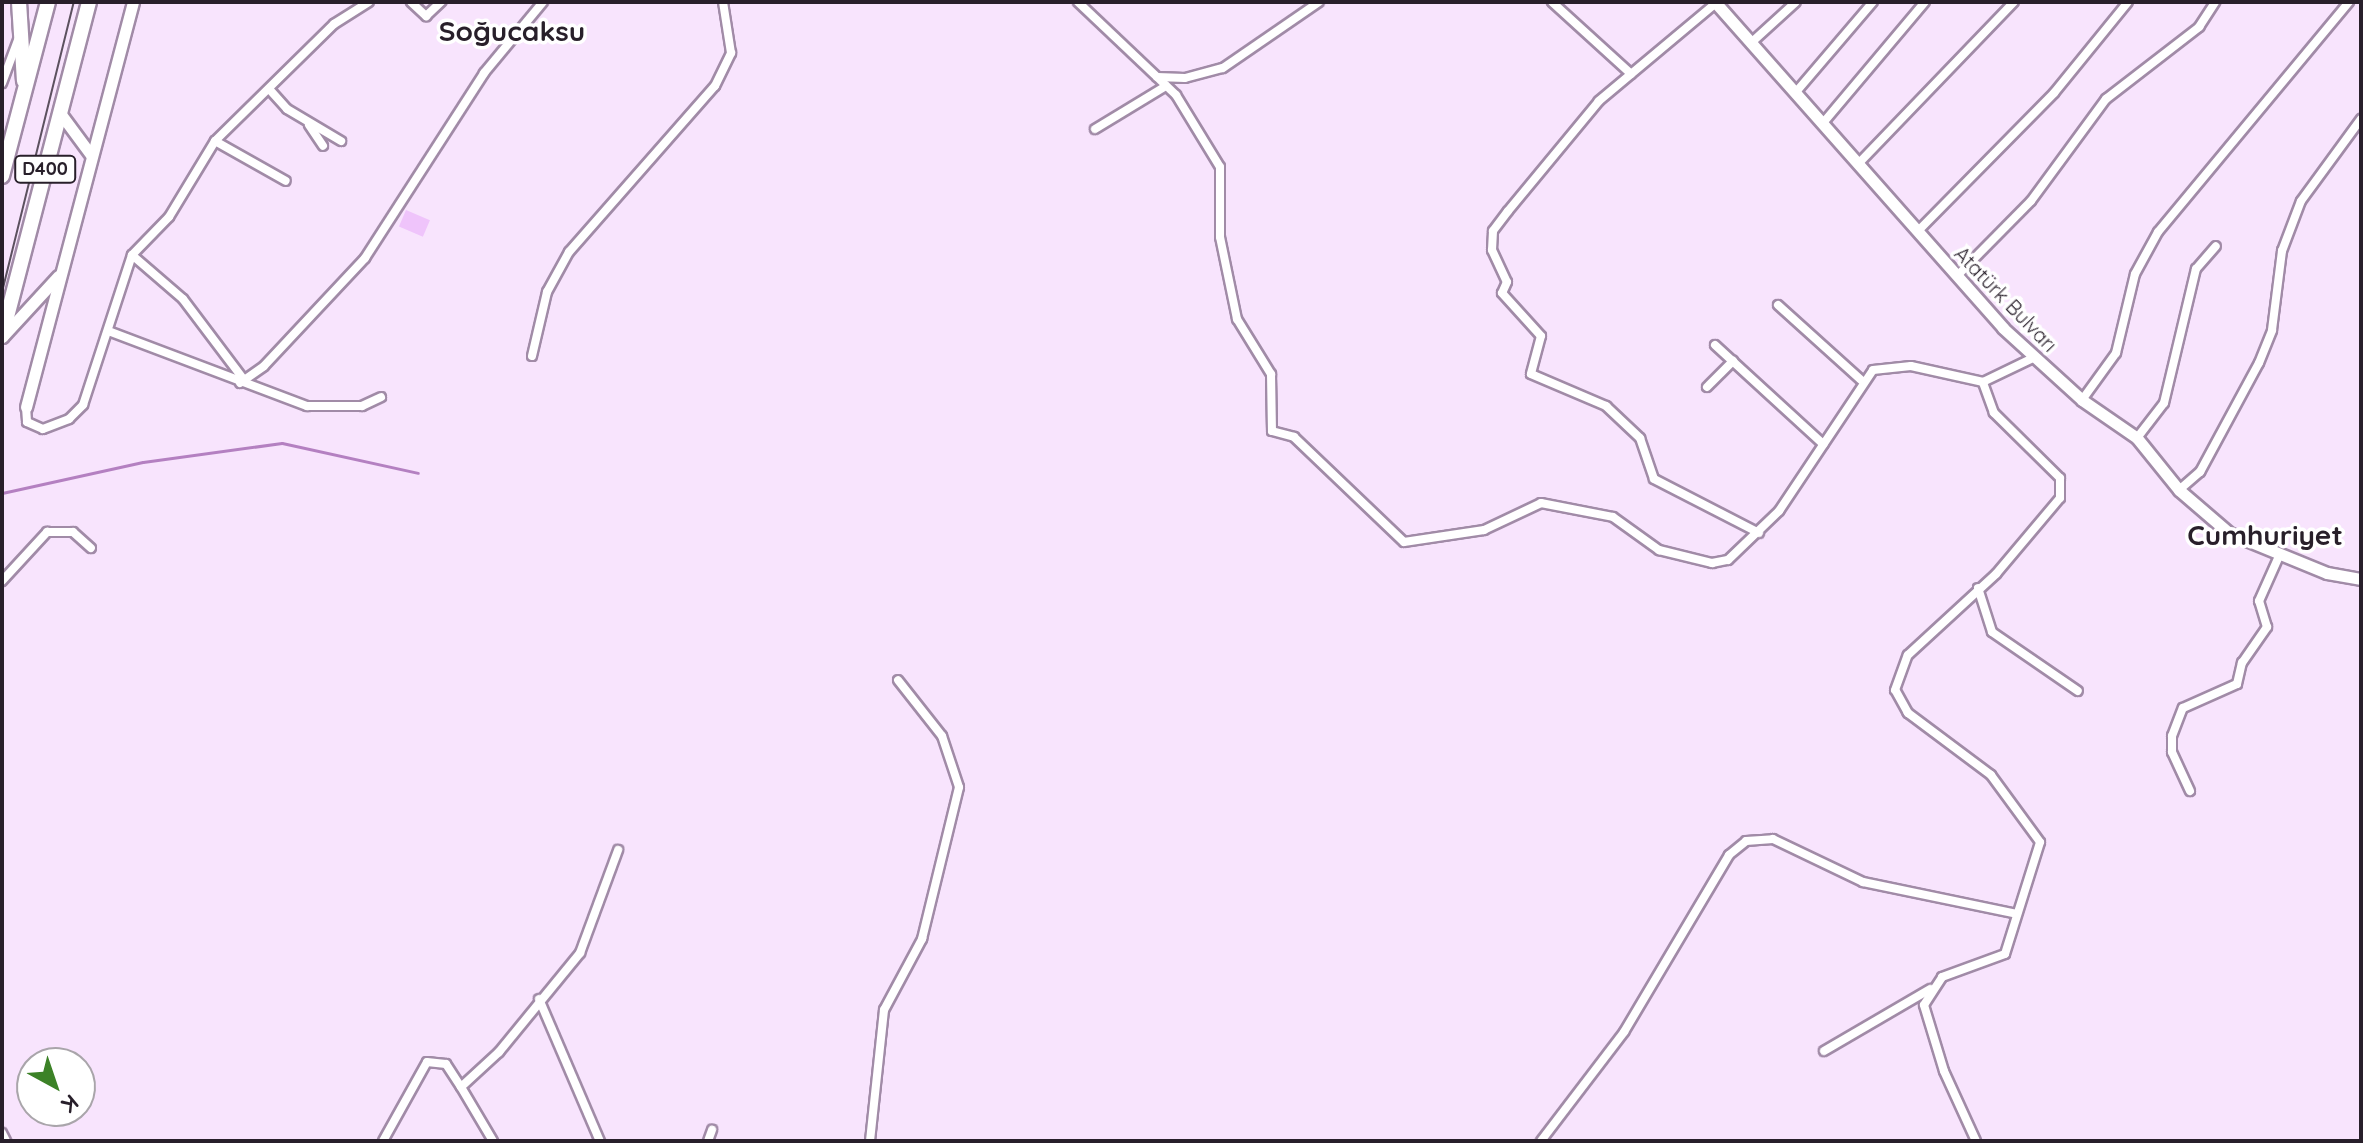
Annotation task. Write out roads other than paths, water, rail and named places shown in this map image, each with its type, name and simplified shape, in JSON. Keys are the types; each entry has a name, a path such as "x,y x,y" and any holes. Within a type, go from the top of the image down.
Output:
{"highway":[{"path":"19,2 25,91"},
{"name":"D400","path":"2,176 48,2"},
{"name":"D400","path":"2,337 89,2"}],"street":[{"path":"133,2 26,407 34,429 69,419 83,405 111,332 132,255 169,217 215,141 334,24 369,2"},
{"path":"411,2 426,16 441,2"},
{"path":"242,381 365,258 484,73 543,2"},
{"path":"532,356 547,292 569,252 715,86 731,53 723,2"},
{"path":"1078,2 1166,86 1220,167 1220,237 1237,319 1271,374 1272,431 1294,437 1393,537 1422,541 1484,530 1541,503 1613,517 1659,550 1712,563 1728,560 1759,533 1823,444 1861,380 1873,370 1911,366 1983,382 2035,357"},
{"path":"1156,77 1185,78 1223,68 1319,2"},
{"path":"1552,2 1631,74"},
{"path":"1752,42 1796,2"},
{"path":"1796,92 1873,2"},
{"path":"1823,123 1925,2"},
{"path":"1859,163 2014,2"},
{"path":"1918,231 2054,93 2128,2"},
{"path":"1957,276 2031,201 2106,99 2199,27 2215,2"},
{"path":"2082,400 2116,353 2135,274 2158,232 2349,2"},
{"path":"1715,3 1631,74 1561,144 1493,231 1492,250 1507,282 1502,293 1541,336 1531,374 1606,406 1640,438 1654,479 1759,533"},
{"name":"Atatürk Bulvarı","path":"1715,3 1957,276 2035,357 2082,400 2137,438 2179,490 2229,533 2280,554 2361,579"},
{"path":"2,83 20,36"},
{"path":"1095,129 1166,86"},
{"path":"270,90 306,121 341,141"},
{"path":"60,113 91,155"},
{"path":"306,121 323,146"},
{"path":"2179,490 2200,472 2259,363 2272,330 2282,251 2301,201 2360,124"},
{"path":"215,141 286,181"},
{"path":"2137,438 2164,403 2196,269 2216,246"},
{"path":"132,255 183,299 242,381"},
{"path":"2,337 61,273"},
{"path":"1778,305 1861,380"},
{"path":"111,332 242,381 333,409 381,397"},
{"path":"1715,345 1823,444"},
{"path":"1707,387 1733,361"},
{"path":"1824,1051 1930,989 1954,971 2005,954 2040,842 1991,775 1908,713 1895,690 1908,655 1978,588 2050,512 2062,487 1994,413 1983,382"},
{"path":"2,581 47,532 73,532 91,548"},
{"path":"2190,791 2172,752 2183,708 2237,684 2242,663 2267,627 2259,601 2280,554"},
{"path":"1978,588 1992,632 2078,691"},
{"path":"870,1141 884,1010 922,939 959,787 942,736 898,680"},
{"path":"1541,1141 1624,1032 1729,855 1746,841 1773,839 1863,882 2017,914"},
{"path":"461,1087 499,1052 539,999 580,953 618,850"},
{"path":"1930,989 1924,1005 1929,1023 1976,1141"},
{"path":"539,999 600,1141"},
{"path":"383,1141 427,1062 446,1064 493,1141"},
{"path":"708,1141 712,1130"},
{"path":"2,1133 6,1141"}],"waterway":[{"path":"2,493 143,462 282,443 418,473"}],"tram line":[{"path":"2,292 74,2"}],"district":[{"name":"Soğucaksu","path":"512,31"},
{"name":"Cumhuriyet","path":"2265,535"}]}
